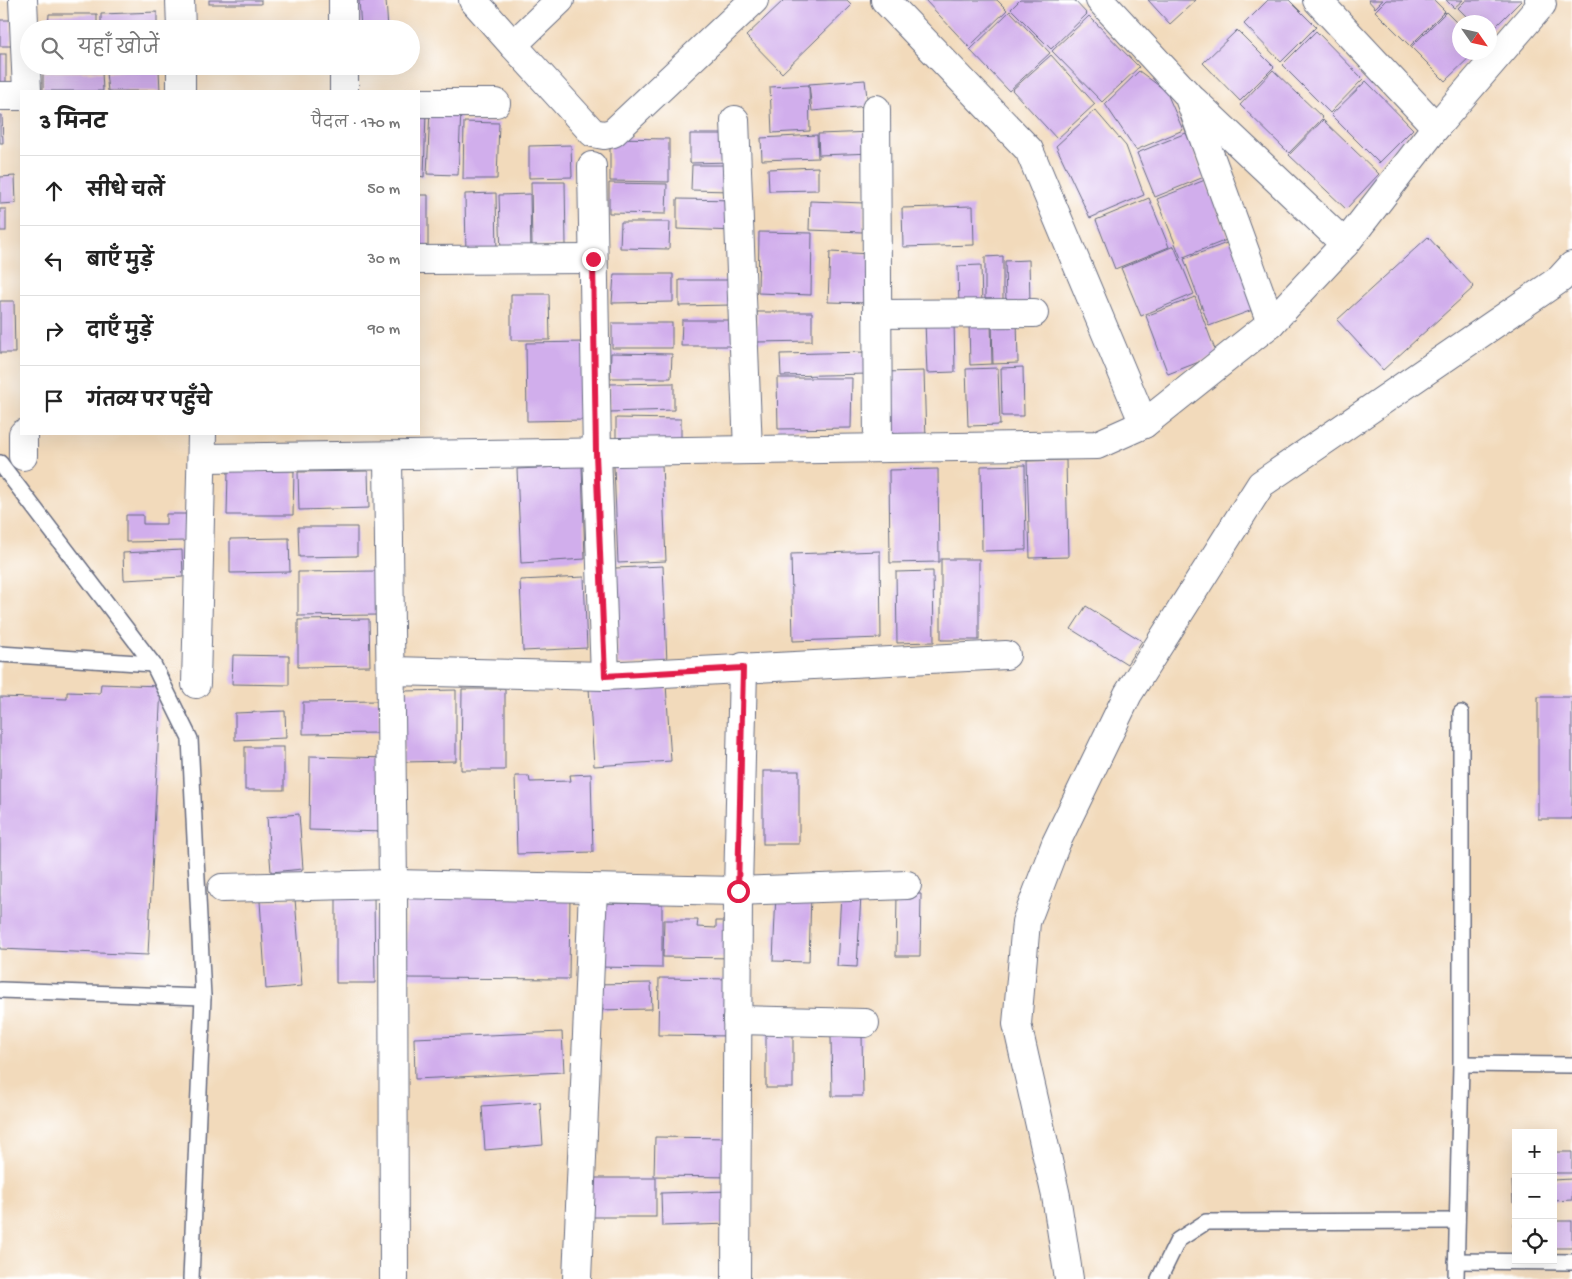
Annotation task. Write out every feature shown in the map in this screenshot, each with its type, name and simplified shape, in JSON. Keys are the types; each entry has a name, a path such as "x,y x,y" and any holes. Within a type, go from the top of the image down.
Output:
{"street":[{"path":"23,0 24,20"},
{"path":"180,0 181,20"},
{"path":"343,0 343,20"},
{"path":"512,45 560,0"},
{"path":"476,1 512,45 593,133 604,135 613,133 754,0"},
{"path":"1100,0 1188,95 1345,244"},
{"path":"1317,0 1436,127"},
{"path":"196,684 202,446 388,456 1096,445 1144,424 1270,323 1345,244 1436,127 1543,1"},
{"path":"895,3 1029,150 1144,424"},
{"path":"26,75 27,90"},
{"path":"181,75 182,90"},
{"path":"344,75 344,90"},
{"path":"1188,95 1270,323"},
{"path":"0,96 20,96"},
{"path":"420,103 496,102"},
{"path":"876,109 878,448"},
{"path":"735,120 748,450"},
{"path":"592,166 596,453 605,676"},
{"path":"420,260 593,259"},
{"path":"1069,1279 1056,1196 1017,1024 1026,922 1056,843 1128,694 1262,484 1568,278"},
{"path":"877,314 1034,313"},
{"path":"388,456 393,884 394,1279"},
{"path":"391,671 605,676 1006,655"},
{"path":"736,1279 738,891 743,668"},
{"path":"222,888 393,884 738,891 908,886"},
{"path":"577,1279 592,889"},
{"path":"738,1020 865,1023"}],"lane":[{"path":"15,451 153,664 190,739 203,997 191,1279"},
{"path":"0,654 153,664"},
{"path":"1456,1279 1461,1064 1462,713"},
{"path":"0,990 203,997"},
{"path":"1461,1064 1572,1064"},
{"path":"1159,1279 1178,1240 1206,1222 1457,1221"},
{"path":"1456,1261 1572,1262"}],"building":[{"path":"209,0 261,0 261,4 209,4"},
{"path":"359,0 386,0 387,20 360,20"},
{"path":"784,0 847,0 852,5 782,73 746,36"},
{"path":"925,0 997,0 1007,10 969,47"},
{"path":"1020,0 1074,0 1087,14 1051,49 1011,9"},
{"path":"1148,0 1196,0 1170,24"},
{"path":"1268,0 1289,0 1316,27 1281,62 1244,24"},
{"path":"1368,0 1383,0 1375,8"},
{"path":"1386,0 1434,0 1445,11 1410,46 1375,11"},
{"path":"1446,0 1463,0 1454,8"},
{"path":"1466,0 1522,0 1497,25 1497,15 1465,15 1458,8"},
{"path":"1010,11 1050,53 1009,91 970,50"},
{"path":"157,12 157,20 101,20 101,14"},
{"path":"1446,12 1452,18 1452,60 1467,60 1445,81 1411,47"},
{"path":"49,14 97,14 97,20 49,20"},
{"path":"1089,16 1139,67 1102,102 1052,51"},
{"path":"0,20 11,20 11,46 0,46"},
{"path":"1237,30 1274,67 1240,101 1203,63"},
{"path":"1316,31 1363,79 1330,113 1282,65"},
{"path":"0,54 6,54 6,83 0,83"},
{"path":"1051,55 1095,104 1057,139 1012,90"},
{"path":"1273,70 1323,118 1289,153 1240,105"},
{"path":"1139,71 1166,91 1183,130 1136,150 1105,104"},
{"path":"43,75 102,75 103,90 43,90"},
{"path":"106,75 159,75 160,90 108,90"},
{"path":"865,80 868,106 812,111 809,84"},
{"path":"1366,81 1413,129 1379,163 1331,115"},
{"path":"809,85 810,131 772,133 770,87"},
{"path":"430,110 461,111 458,175 427,174"},
{"path":"1095,110 1126,146 1144,195 1090,218 1056,146"},
{"path":"420,112 426,112 424,177 420,176"},
{"path":"0,115 2,115 3,143 0,143"},
{"path":"1323,120 1379,174 1346,209 1289,155"},
{"path":"464,122 499,123 497,179 463,179"},
{"path":"873,132 873,153 819,155 818,134"},
{"path":"1186,133 1204,177 1155,197 1137,153"},
{"path":"690,134 732,134 732,162 690,163"},
{"path":"817,135 818,158 762,160 761,138"},
{"path":"610,138 669,139 669,182 610,181"},
{"path":"571,145 572,177 529,178 529,146"},
{"path":"692,165 731,165 730,191 691,190"},
{"path":"818,167 818,190 769,191 768,169"},
{"path":"15,176 16,203 0,204 0,177"},
{"path":"1205,180 1229,239 1181,258 1157,199"},
{"path":"531,182 565,182 566,245 532,246"},
{"path":"609,183 667,184 666,214 609,213"},
{"path":"496,193 497,256 466,256 465,194"},
{"path":"530,194 531,257 501,257 499,195"},
{"path":"420,195 428,195 428,252 420,253"},
{"path":"1149,198 1169,247 1115,269 1096,220"},
{"path":"677,199 738,200 737,231 677,229"},
{"path":"810,201 864,203 863,232 809,230"},
{"path":"973,206 974,245 903,247 902,208"},
{"path":"0,209 6,209 6,231 0,231"},
{"path":"621,222 670,222 669,249 620,248"},
{"path":"759,232 812,233 811,295 758,293"},
{"path":"1428,237 1474,287 1383,370 1337,320"},
{"path":"1232,241 1258,308 1209,326 1184,259"},
{"path":"1174,246 1194,294 1141,316 1121,268"},
{"path":"830,252 872,254 871,303 828,302"},
{"path":"1003,256 1003,310 985,310 985,257"},
{"path":"1029,260 1030,303 1006,304 1005,261"},
{"path":"981,265 982,307 959,308 958,266"},
{"path":"614,274 673,274 673,302 612,303"},
{"path":"679,280 733,280 732,305 679,306"},
{"path":"511,294 549,294 550,340 511,340"},
{"path":"1195,297 1217,355 1168,374 1146,316"},
{"path":"0,301 14,301 15,353 0,353"},
{"path":"757,312 812,312 812,341 757,342"},
{"path":"1017,319 1018,363 993,364 992,320"},
{"path":"682,320 736,320 736,346 681,346"},
{"path":"954,321 955,372 927,373 925,322"},
{"path":"991,322 992,364 970,365 969,323"},
{"path":"612,323 672,323 672,348 612,348"},
{"path":"584,342 585,420 527,421 526,343"},
{"path":"867,352 868,374 781,376 780,354"},
{"path":"611,353 672,354 671,378 610,378"},
{"path":"1023,367 1024,416 1002,416 1001,368"},
{"path":"998,368 1000,425 968,426 966,369"},
{"path":"924,371 926,440 886,441 884,372"},
{"path":"777,378 852,378 851,428 778,429"},
{"path":"674,383 674,410 609,412 609,384"},
{"path":"616,418 681,419 681,447 616,446"},
{"path":"1066,460 1068,557 1030,558 1027,461"},
{"path":"662,464 666,561 618,563 614,466"},
{"path":"1025,465 1026,550 982,551 981,466"},
{"path":"582,466 585,559 521,563 517,469"},
{"path":"938,469 939,562 890,563 889,470"},
{"path":"228,471 294,471 293,515 227,515"},
{"path":"368,471 369,508 299,510 298,472"},
{"path":"166,514 186,514 186,541 126,542 126,515 143,515 143,524 166,524"},
{"path":"298,527 357,527 357,556 299,557"},
{"path":"289,538 290,572 230,573 230,539"},
{"path":"182,550 183,577 124,580 123,553"},
{"path":"880,551 881,638 793,641 791,554"},
{"path":"941,559 979,559 979,640 941,640"},
{"path":"663,566 667,663 618,665 615,568"},
{"path":"378,571 378,615 298,616 298,572"},
{"path":"933,571 934,642 897,643 896,572"},
{"path":"584,577 587,648 523,651 520,580"},
{"path":"1086,606 1142,641 1127,664 1071,629"},
{"path":"369,619 370,666 298,667 298,620"},
{"path":"233,655 289,656 289,685 232,684"},
{"path":"101,684 161,686 148,955 0,949 0,697 67,699 67,692 100,693"},
{"path":"666,684 671,761 594,766 589,688"},
{"path":"462,689 505,689 505,770 461,770"},
{"path":"456,690 456,761 403,762 403,691"},
{"path":"1538,697 1572,697 1572,819 1538,819"},
{"path":"379,701 379,733 303,734 303,702"},
{"path":"285,711 286,738 235,740 235,713"},
{"path":"245,747 284,747 284,790 245,790"},
{"path":"310,756 389,758 386,832 309,830"},
{"path":"763,771 799,771 799,844 763,844"},
{"path":"591,774 593,852 517,854 515,776 529,776 530,782 571,781 570,775"},
{"path":"299,814 303,869 271,872 267,817"},
{"path":"776,893 811,894 809,962 773,961"},
{"path":"407,894 570,895 569,979 406,978"},
{"path":"841,894 861,895 857,967 837,966"},
{"path":"897,894 921,894 920,956 896,956"},
{"path":"336,896 374,896 375,983 336,983"},
{"path":"295,899 302,986 266,989 260,901"},
{"path":"597,903 662,904 662,968 596,967"},
{"path":"664,920 698,920 697,927 716,928 716,921 737,921 736,958 663,957"},
{"path":"659,978 733,979 732,1036 658,1035"},
{"path":"651,983 652,1009 595,1010 594,984"},
{"path":"766,1025 793,1025 793,1088 766,1088"},
{"path":"562,1032 564,1072 415,1079 414,1038"},
{"path":"862,1035 863,1096 832,1096 831,1036"},
{"path":"540,1102 543,1145 485,1150 482,1106"},
{"path":"655,1137 733,1138 733,1177 654,1176"},
{"path":"1557,1152 1572,1152 1572,1173 1557,1173"},
{"path":"587,1178 656,1178 656,1217 587,1217"},
{"path":"1572,1179 1572,1200 1557,1201 1557,1180"},
{"path":"730,1191 731,1224 662,1226 661,1193"},
{"path":"1557,1221 1572,1221 1572,1248 1557,1248"}],"route":[{"path":"593,259 596,453 605,676 743,668 738,891"}]}
